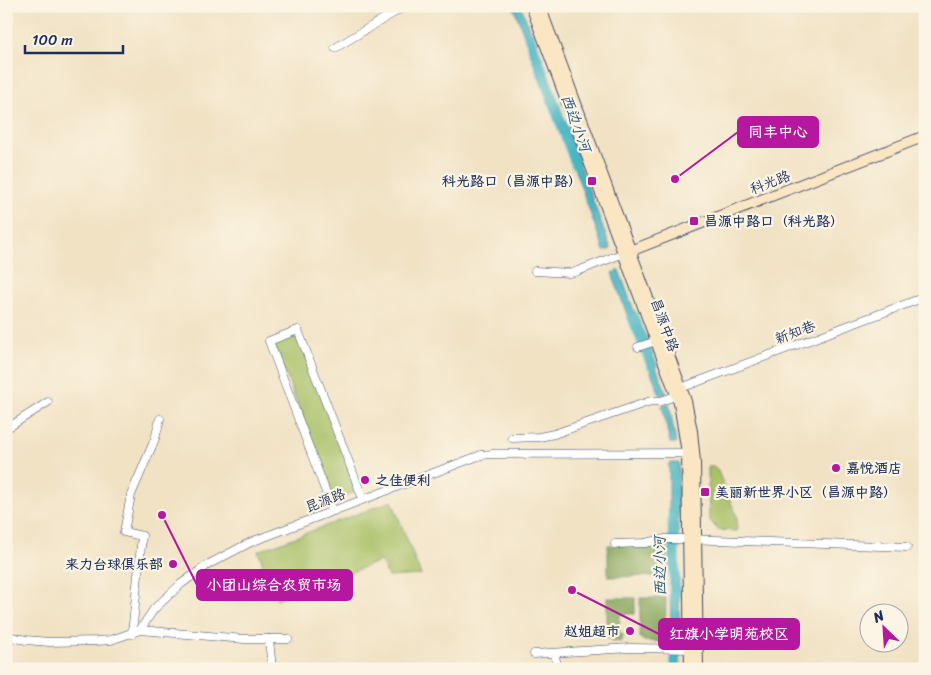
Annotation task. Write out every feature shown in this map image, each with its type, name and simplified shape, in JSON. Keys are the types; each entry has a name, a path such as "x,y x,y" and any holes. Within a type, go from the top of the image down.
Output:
{"main road":[{"name":"昌源中路","path":"531,6 628,252 655,341 679,392"},
{"name":"昌源中路","path":"540,6 692,431 688,453 690,669"},
{"name":"科光路","path":"628,252 925,136"},
{"name":"昌源中路","path":"690,649 698,669"}],"street":[{"path":"335,48 406,6"},
{"path":"535,271 570,273 628,252"},
{"name":"新知巷","path":"512,438 546,436 651,401 661,401 679,392 925,298"},
{"path":"333,511 269,341 298,330 363,499"},
{"path":"638,347 655,341"},
{"path":"6,429 48,402"},
{"path":"132,634 142,536 124,532 131,495 155,439 160,419"},
{"name":"昆源路","path":"140,630 154,609 181,584 209,564 251,542 481,455 688,453"},
{"path":"615,544 645,543 665,539 689,539 907,546"},
{"path":"6,636 49,642 111,640 140,630 202,636 270,640 288,639"},
{"path":"270,640 272,669"},
{"path":"534,654 630,648 690,649"},
{"path":"554,653 558,669"}],"green space":[{"path":"297,334 358,491 334,500 274,343"},
{"path":"709,466 717,469 737,517 737,531 718,530 709,519"},
{"path":"392,501 421,575 388,577 381,561 277,599 258,551"},
{"path":"608,545 666,545 666,576 608,577"},
{"path":"607,598 635,598 635,614 620,614 619,632 623,634 623,638 620,642 613,641 607,637"},
{"path":"640,598 666,598 665,642 644,641 640,638"}],"water":[{"path":"521,6 537,49 530,51 514,8"},
{"path":"540,56 553,91 547,93 533,58"},
{"path":"555,99 571,138 565,140 549,101"},
{"path":"574,149 611,249 604,251 568,151"},
{"path":"619,270 640,327 633,331 612,273"},
{"path":"650,352 667,394 660,395 644,354"},
{"path":"669,403 676,443 670,443 662,405"},
{"path":"669,463 679,463 678,532 669,532"},
{"path":"679,542 678,574 670,575 669,543"},
{"path":"670,582 679,583 680,643 671,642"}],"waterway":[{"name":"西边小河","path":"529,36 576,164"},
{"name":"西边小河","path":"632,315 652,365"},
{"name":"西边小河","path":"673,517 675,596"},
{"name":"西边小河","path":"675,627 676,669"}],"place":[{"name":"同丰中心","path":"675,179"},
{"name":"科光路口（昌源中路）","path":"592,181"},
{"name":"昌源中路口（科光路）","path":"694,221"},
{"name":"嘉悦酒店","path":"836,468"},
{"name":"之佳便利","path":"365,480"},
{"name":"美丽新世界小区（昌源中路）","path":"705,492"},
{"name":"小团山综合农贸市场","path":"162,515"},
{"name":"来力台球俱乐部","path":"173,564"},
{"name":"红旗小学明苑校区","path":"572,590"},
{"name":"赵姐超市","path":"630,631"}]}
